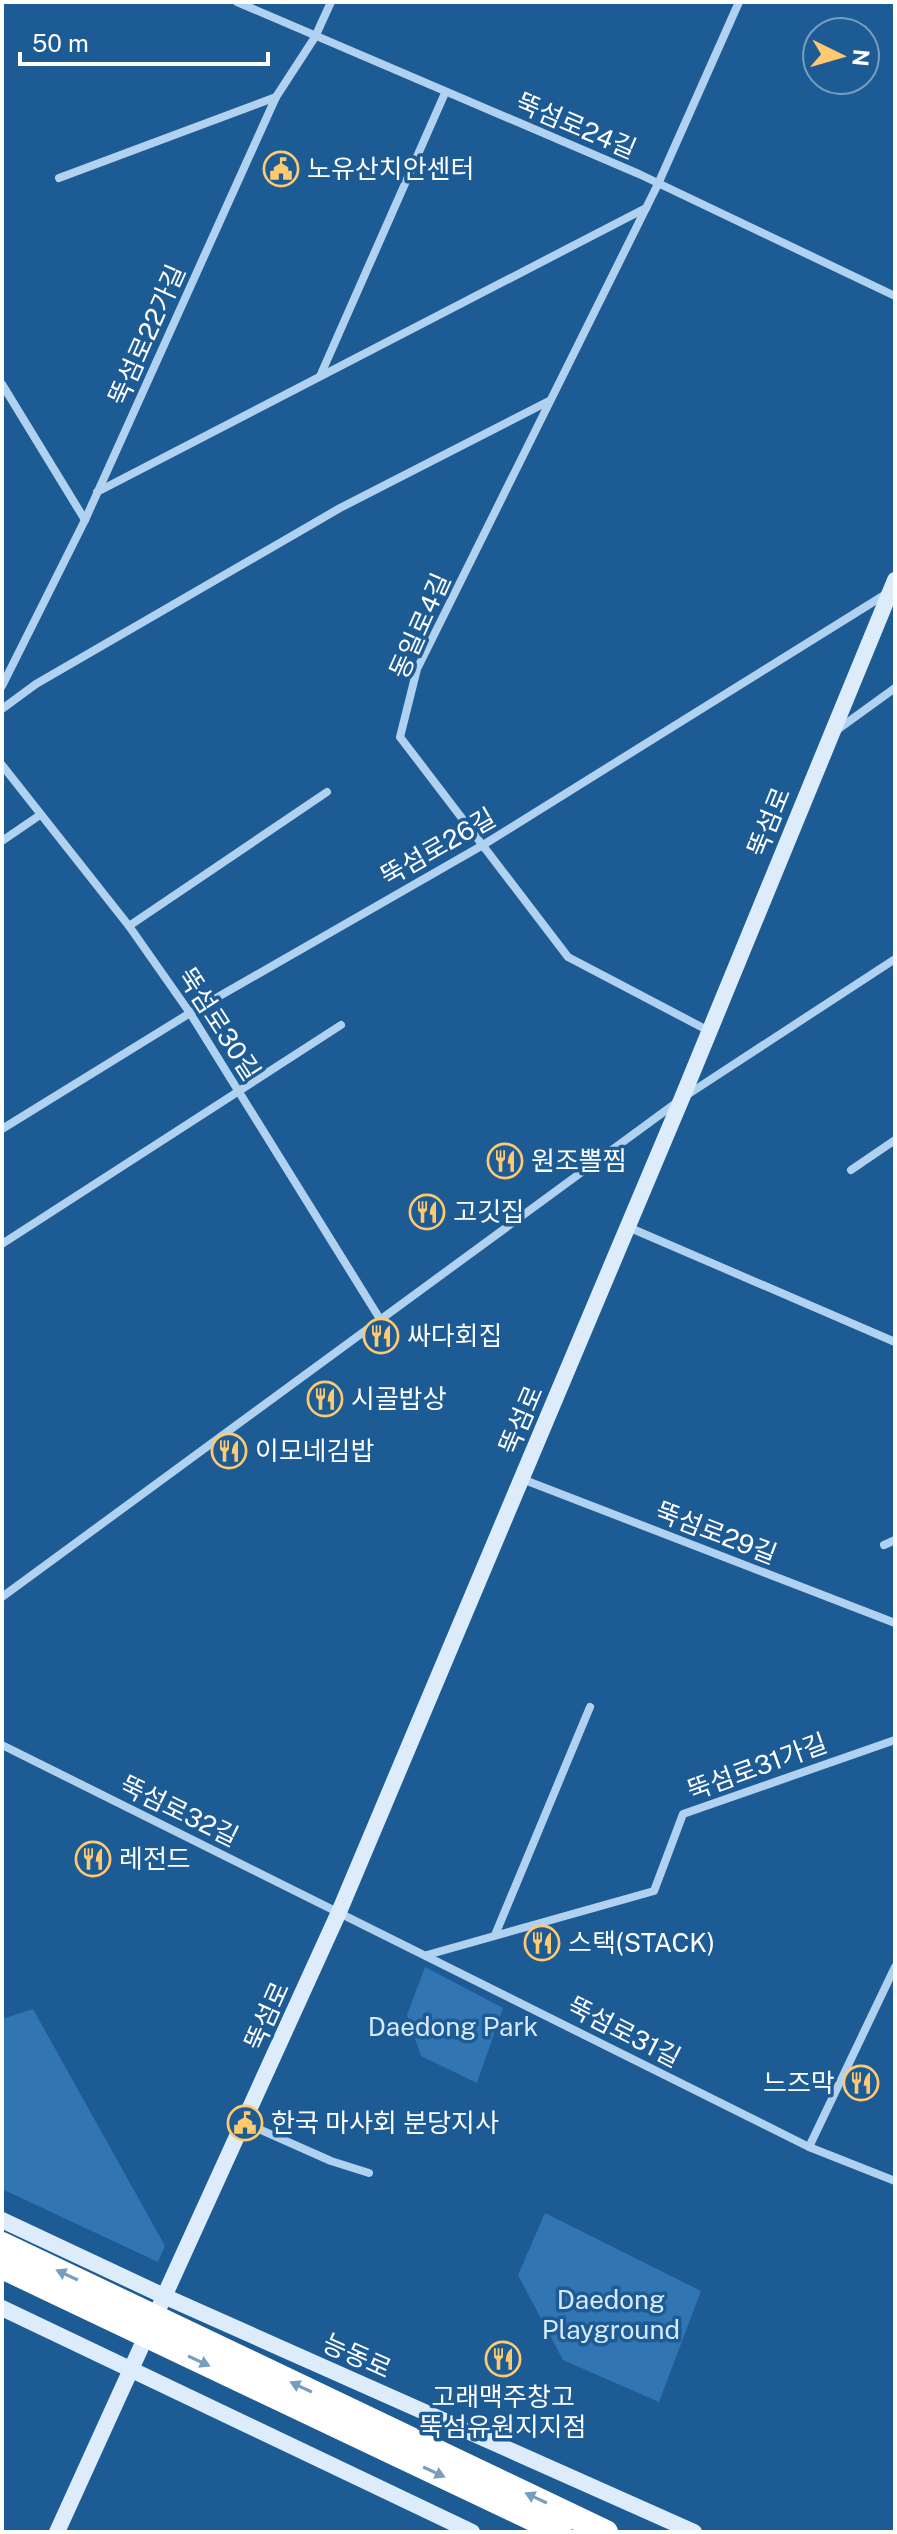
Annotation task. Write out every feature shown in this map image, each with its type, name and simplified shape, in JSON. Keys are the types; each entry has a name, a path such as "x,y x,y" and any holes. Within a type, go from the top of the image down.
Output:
{"highway":[{"path":"2,2244 606,2532"},
{"path":"2,2267 560,2532"}],"main road":[{"name":"뚝섬로","path":"57,2532 339,1912 710,1031 893,586"},
{"name":"능동로","path":"2,2220 166,2297 694,2532"},
{"path":"2,2308 472,2532"}],"street":[{"name":"뚝섬로24길","path":"237,2 658,184 895,296"},
{"name":"뚝섬로22가길","path":"2,686 85,520 276,97 315,37 331,2"},
{"name":"동일로4길","path":"710,1031 568,957 400,737 417,669 647,208 739,2"},
{"path":"321,375 445,93"},
{"path":"59,178 276,97"},
{"path":"96,492 647,208"},
{"path":"2,384 85,520"},
{"path":"2,709 36,684 340,508 550,401"},
{"name":"뚝섬로26길","path":"2,1129 190,1013 483,845 893,586"},
{"path":"832,733 895,688"},
{"name":"뚝섬로30길","path":"2,765 129,926 190,1013 380,1319"},
{"path":"129,926 327,792"},
{"path":"2,841 40,815"},
{"path":"2,1597 682,1098 895,959"},
{"path":"2,1244 341,1025"},
{"path":"851,1170 895,1140"},
{"path":"628,1227 895,1342"},
{"name":"뚝섬로29길","path":"522,1479 895,1623"},
{"path":"884,1545 895,1540"},
{"path":"495,1935 590,1707"},
{"name":"뚝섬로31가길","path":"426,1955 654,1891 683,1814 895,1740"},
{"name":"뚝섬로32길","path":"2,1745 339,1912"},
{"name":"뚝섬로31길","path":"339,1912 809,2147 895,2181"},
{"path":"809,2147 895,1967"},
{"path":"245,2123 331,2161 369,2173"}],"green space":[{"name":"Daedong Park","path":"425,1967 503,2008 477,2083 421,2056 407,2015"},
{"path":"33,2009 165,2246 158,2262 2,2189 2,2019"},
{"name":"Daedong Playground","path":"545,2213 701,2291 659,2402 563,2360 518,2275"}],"railway":[{"path":"2,2250 600,2532"},
{"path":"2,2271 556,2532"}],"place":[{"name":"노유산치안센터","path":"281,169"},
{"name":"원조뽈찜","path":"505,1161"},
{"name":"고깃집","path":"427,1212"},
{"name":"싸다회집","path":"381,1336"},
{"name":"시골밥상","path":"325,1399"},
{"name":"이모네김밥","path":"229,1451"},
{"name":"레전드","path":"93,1859"},
{"name":"스택(STACK)","path":"542,1943"},
{"name":"느즈막","path":"861,2083"},
{"name":"한국 마사회 분당지사","path":"245,2123"},
{"name":"고래맥주창고 뚝섬유원지지점","path":"503,2359"}]}
